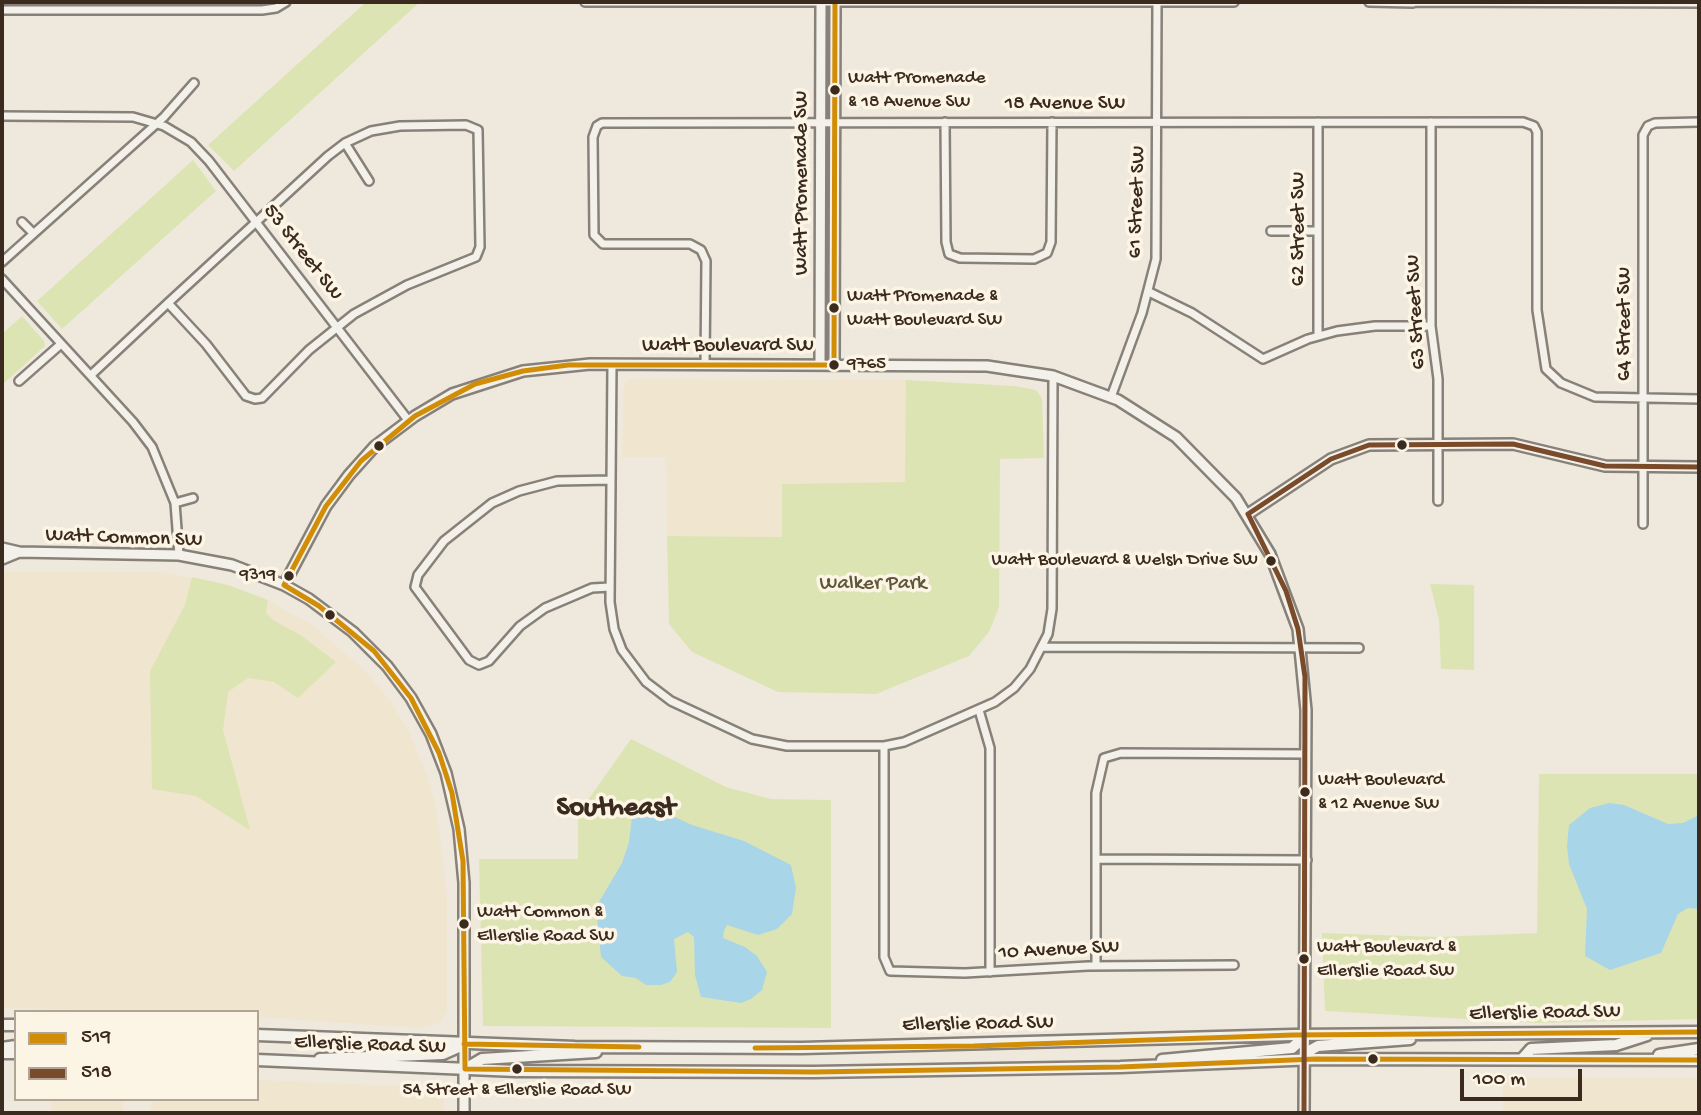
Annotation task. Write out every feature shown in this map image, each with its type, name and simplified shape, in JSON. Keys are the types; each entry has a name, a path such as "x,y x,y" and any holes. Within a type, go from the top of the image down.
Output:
{"main road":[{"path":"1523,1058 1531,1049 1616,1045 1658,1032"},
{"name":"Ellerslie Road SW","path":"259,1035 464,1044 624,1047 974,1046 1306,1035 1699,1032"},
{"path":"1304,1060 1309,1051 1318,1046 1391,1042 1438,1034"},
{"path":"1523,1034 1523,1058"},
{"path":"1120,1067 1186,1056 1292,1048 1306,1035"},
{"path":"259,1043 302,1037"},
{"path":"300,1062 340,1055 443,1054 464,1044"},
{"path":"465,1069 482,1059 582,1054 624,1047"},
{"path":"1627,1059 1699,1049"},
{"name":"Ellerslie Road SW","path":"259,1060 465,1069 814,1072 1120,1067 1304,1060 1699,1060"}],"street":[{"path":"2,9 30,6 270,10 286,2"},
{"path":"585,2 1234,2"},
{"path":"1369,2 1699,4"},
{"name":"Watt Promenade SW","path":"820,365 821,3"},
{"name":"Watt Promenade SW","path":"834,365 835,3"},
{"name":"61 Street SW","path":"1111,397 1149,292 1157,244 1157,3"},
{"path":"2,262 155,123 194,83"},
{"name":"53 Street SW","path":"2,116 113,116 155,123 175,132 197,148 408,420"},
{"name":"18 Avenue SW","path":"705,365 706,261 701,250 690,244 607,244 598,241 593,227 593,137 597,126 606,122 1523,122 1534,126 1537,136 1538,321 1546,369 1560,383 1584,394 1607,399 1643,400"},
{"path":"945,122 946,242 949,254 960,258 1034,259 1044,256 1051,242 1052,122"},
{"name":"62 Street SW","path":"1318,122 1318,336"},
{"name":"63 Street SW","path":"1431,122 1431,326 1438,379 1438,501"},
{"name":"64 Street SW","path":"1643,524 1643,139 1648,126 1660,122 1699,122"},
{"path":"91,376 168,303 345,143 371,131 391,127 466,125 475,128 480,138 480,247 476,257 388,294 337,326 262,398 255,400 246,396 211,350 168,303"},
{"path":"345,143 369,181"},
{"path":"22,222 33,233"},
{"path":"1271,231 1317,231"},
{"path":"2,279 152,447 175,503 179,555"},
{"path":"1149,292 1199,317 1259,359 1268,358 1318,336 1363,327 1431,326"},
{"path":"19,381 61,344"},
{"path":"612,364 610,587 612,618 622,650 654,690 681,707 770,744 884,746 916,738 979,710 1014,688 1042,647 1050,625 1054,376"},
{"name":"Watt Boulevard SW","path":"285,585 309,534 334,494 375,446 408,420 452,394 497,377 544,367 612,364 987,366 1054,376 1111,397 1176,437 1225,484 1248,514 1278,571 1302,648 1307,754 1304,1060"},
{"path":"1643,400 1699,400"},
{"path":"1248,514 1344,452 1368,445 1526,445 1595,464 1699,467"},
{"path":"610,587 592,588 545,608 520,626 489,661 479,665 469,660 415,587 418,575 444,541 492,503 519,491 557,481 611,480"},
{"path":"175,503 193,498"},
{"name":"Watt Common SW","path":"2,548 19,552 179,555 232,565 285,585 319,606 374,651 411,698 439,753 454,801 463,861 464,1113"},
{"name":"Watt Common SW","path":"2,559 19,552"},
{"path":"1042,647 1359,648"},
{"path":"979,710 990,748 990,971"},
{"name":"10 Avenue SW","path":"884,746 884,957 887,969 896,973 1096,966 1234,965"},
{"path":"1096,966 1097,782 1101,762 1107,756 1121,753 1307,754"},
{"path":"1096,859 1307,860"},
{"path":"1304,1060 1304,1113"}],"shaded area":[{"path":"630,379 906,380 906,483 782,484 782,537 667,536 666,457 622,457 624,384"},
{"path":"2,572 160,572 228,585 271,602 312,625 362,668 389,699 408,729 436,807 447,894 447,1011 441,1022 419,1028 259,1017 259,1010 2,1008"},
{"path":"1503,1077 1699,1078 1699,1113 1503,1113"},
{"path":"259,1080 444,1088 444,1113 150,1113 151,1101 259,1101"},
{"path":"52,1101 123,1101 123,1113 51,1113"}],"green space":[{"path":"366,2 420,2 234,171 208,145"},
{"path":"193,160 216,191 62,329 37,301"},
{"path":"22,316 44,341 45,346 2,385 2,334"},
{"name":"Walker Park","path":"906,380 1015,386 1036,390 1042,398 1044,458 1000,459 999,607 989,632 969,656 876,694 778,692 692,652 669,624 667,536 782,537 782,484 905,482"},
{"path":"192,577 228,585 268,600 266,613 273,620 302,636 336,662 298,698 274,682 248,678 228,692 223,730 250,830 196,796 152,789 150,671 185,605"},
{"path":"1430,584 1474,585 1474,670 1441,669 1439,620"},
{"path":"631,739 726,787 771,799 831,800 831,1028 483,1026 479,859 578,859 578,814"},
{"path":"1539,774 1699,774 1699,1019 1536,1023 1325,1011 1322,933 1438,937 1537,933"}],"water":[{"path":"1609,803 1624,805 1668,824 1683,823 1699,815 1699,909 1688,908 1678,914 1661,953 1610,970 1585,956 1587,909 1569,864 1567,846 1569,825 1590,808"},
{"path":"640,807 653,807 692,825 744,841 791,865 796,888 792,914 777,929 758,935 727,925 724,931 723,938 745,947 757,956 767,972 762,990 751,999 741,1003 701,997 695,975 694,937 688,932 674,939 677,972 670,982 661,985 646,985 636,978 622,976 601,957 596,907 622,863 629,842 632,817"}],"transit line":[{"name":"519","path":"284,585 326,506 361,461 415,416 475,384 523,371 568,365 834,365 835,2"},
{"name":"518","path":"1248,514 1331,459 1369,445 1513,444 1605,466 1699,467"},
{"name":"518","path":"1248,514 1286,591 1298,629 1305,677 1304,1113"},
{"name":"519","path":"284,585 319,606 374,651 411,698 439,753 452,793 463,861 465,1069 814,1072 1120,1067 1316,1059 1699,1060"},
{"name":"519","path":"755,1048 974,1046 1293,1035 1699,1032"},
{"name":"519","path":"464,1044 639,1047"}],"place":[{"name":"Watt Promenade & 18 Avenue SW","path":"835,90"},
{"name":"Watt Promenade & Watt Boulevard SW","path":"834,308"},
{"name":"9765","path":"834,365"},
{"name":"Watt Boulevard & Welsh Drive SW","path":"1271,561"},
{"name":"9319","path":"289,576"},
{"name":"Watt Boulevard & 12 Avenue SW","path":"1305,792"},
{"name":"Watt Common & Ellerslie Road SW","path":"464,924"},
{"name":"Watt Boulevard & Ellerslie Road SW","path":"1304,959"},
{"name":"54 Street & Ellerslie Road SW","path":"517,1069"}],"district":[{"name":"Southeast","path":"616,810"}]}
